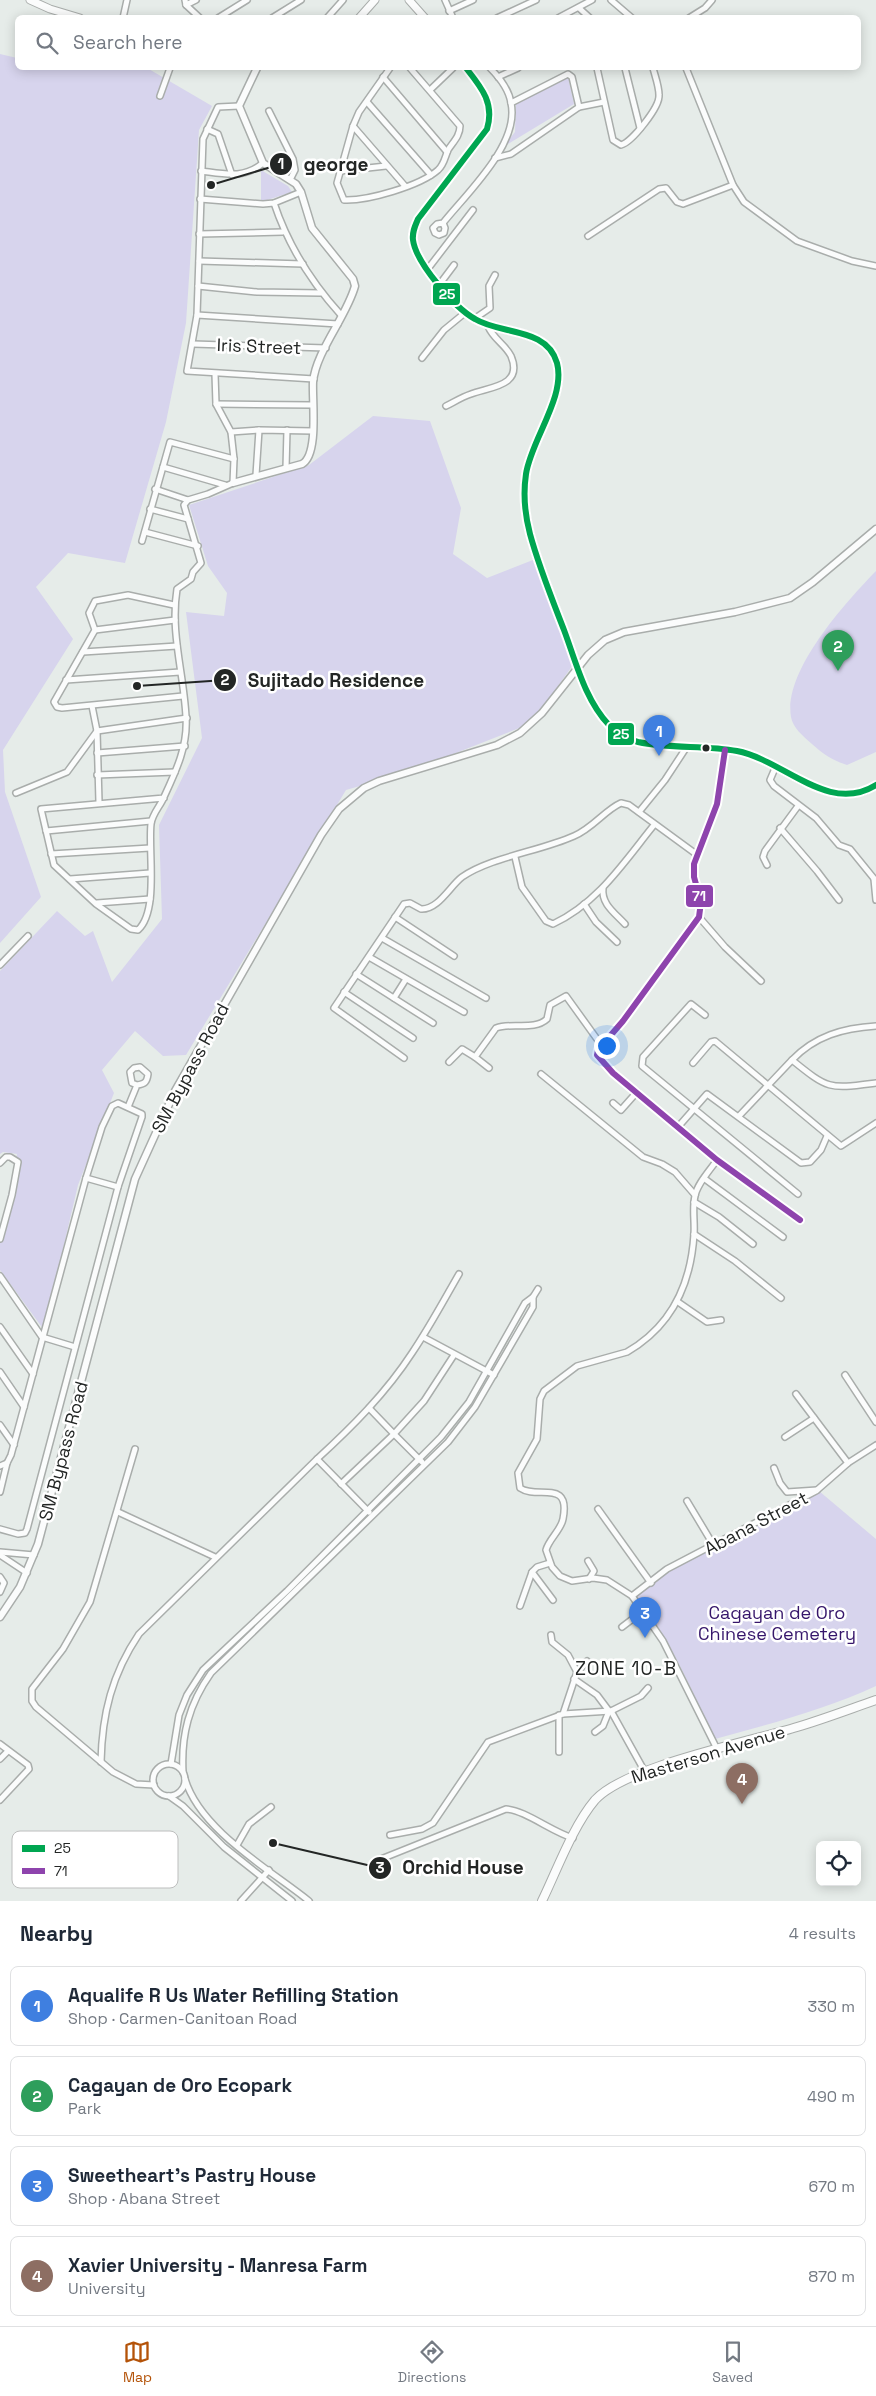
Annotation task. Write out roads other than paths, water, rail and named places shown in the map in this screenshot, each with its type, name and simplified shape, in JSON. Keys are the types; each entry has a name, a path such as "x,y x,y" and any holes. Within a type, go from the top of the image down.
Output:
{"main road":[{"path":"30,0 72,15"},
{"path":"362,15 375,0"},
{"path":"409,0 422,15"},
{"path":"468,70 487,98 490,113 485,135 456,168 415,225 412,233 415,248 439,284 474,319 488,326 523,334 539,340 548,347 557,362 556,392 529,458 525,499 530,534 577,668 596,707 609,724 619,733 638,742 686,748 726,750 748,754 814,786 837,794 851,794 876,787"},
{"name":"Masterson Avenue","path":"542,1901 573,1838 594,1801 620,1781 797,1727 876,1700"}],"street":[{"path":"124,15 126,0"},
{"path":"196,0 185,3 197,15"},
{"path":"223,15 247,0"},
{"path":"277,15 301,0"},
{"path":"330,15 343,0"},
{"path":"444,0 451,15"},
{"path":"450,11 473,0"},
{"path":"504,15 536,0"},
{"path":"564,15 592,0"},
{"path":"611,0 628,15"},
{"path":"694,15 705,8 712,0"},
{"path":"579,8 587,15"},
{"path":"160,96 169,70"},
{"path":"155,489 188,500 208,494 233,482 306,462 311,452 314,379 326,348 354,290 354,282 315,233 296,184 263,162 239,106 256,70"},
{"path":"388,70 353,126 337,182 344,200 396,192 439,170 460,129 412,70"},
{"path":"430,90 451,70"},
{"path":"443,223 495,158 510,131 511,103 498,77 492,70"},
{"path":"498,77 514,70"},
{"path":"597,70 616,144 625,144 654,110 659,100 653,70"},
{"path":"626,70 640,128"},
{"path":"687,70 733,185 744,202 797,241 852,261 876,266"},
{"path":"511,103 566,74 572,77 579,107"},
{"path":"383,77 447,152"},
{"path":"367,102 431,175"},
{"path":"495,158 511,154 579,107 604,102"},
{"path":"239,106 218,107 203,139 197,315 187,371 314,379"},
{"path":"270,111 293,159 295,170 290,180"},
{"path":"353,126 405,186"},
{"path":"207,129 218,134 232,175"},
{"path":"201,171 232,175 243,174 263,162"},
{"path":"340,171 386,166"},
{"path":"588,236 659,189 666,188 678,202 683,204 733,185"},
{"path":"200,199 263,204 274,203 300,192"},
{"path":"274,203 284,232 303,264 321,293 341,315"},
{"path":"428,270 473,210"},
{"path":"200,234 284,232"},
{"path":"199,261 303,264"},
{"path":"439,284 454,265"},
{"path":"474,319 490,308 489,286 495,275"},
{"path":"198,286 257,292 321,293"},
{"path":"422,358 444,330 466,312"},
{"path":"197,315 338,324"},
{"path":"446,406 471,394 502,386 510,379 512,361 510,354 491,334 488,326"},
{"name":"Iris Street","path":"192,344 326,348"},
{"path":"215,374 216,404 231,432 234,459 233,482"},
{"path":"216,404 312,405"},
{"path":"231,432 259,430 313,431"},
{"path":"256,475 259,430"},
{"path":"286,468 287,430"},
{"path":"142,541 155,489 170,442 234,459"},
{"path":"163,467 225,485"},
{"path":"164,798 44,807 41,812 54,866 96,904 131,930 138,930 143,926 150,899 151,821 164,798 185,746 186,718 174,605 177,589 191,579 193,572 201,563 198,546 184,506 188,500"},
{"path":"150,509 188,519"},
{"name":"SM Bypass Road","path":"0,1617 14,1598 27,1574 34,1555 138,1172 175,1091 321,835 339,809 364,788 379,781 497,745 520,733 542,713 577,668 605,640 624,632 735,612 790,598 813,582 876,529"},
{"path":"145,532 198,546"},
{"path":"174,605 128,595 103,598 95,601 90,609 95,630 54,702 56,707 92,706 183,696"},
{"path":"95,630 175,620"},
{"path":"83,652 177,646"},
{"path":"66,680 180,672"},
{"path":"92,706 97,731 99,802"},
{"path":"16,793 67,772 97,731 186,718"},
{"path":"97,753 185,746"},
{"path":"639,812 665,780 686,748"},
{"path":"726,750 717,804 696,854 693,871 701,902 699,917 597,1053 599,1058 637,1092 717,1160 800,1220"},
{"path":"776,766 771,782 798,806 816,818 839,845 850,849 875,880 876,900"},
{"path":"97,775 174,772"},
{"path":"404,1058 335,1010 334,1006 404,904 410,903 421,909 430,907 463,877 491,864 581,834 621,803 629,805 696,854"},
{"path":"767,865 764,854 780,828 798,806"},
{"path":"46,831 151,821"},
{"path":"515,857 522,887 546,921 553,924 584,904 603,888 654,825"},
{"path":"780,828 839,900"},
{"path":"51,854 150,848"},
{"path":"70,879 150,873"},
{"path":"603,888 602,896 606,904 625,924"},
{"path":"96,904 150,899"},
{"path":"584,904 596,922 617,942"},
{"path":"395,917 454,956"},
{"path":"699,917 725,947 761,981"},
{"path":"0,965 28,936"},
{"path":"382,938 486,998"},
{"path":"369,957 464,1012"},
{"path":"356,974 434,1023"},
{"path":"394,998 406,979"},
{"path":"344,992 413,1038"},
{"path":"475,1057 496,1028 509,1024 541,1023 547,1019 550,1005 566,996 602,1046"},
{"path":"705,1016 691,1004 641,1063 648,1072 692,1110 798,1194"},
{"path":"739,1116 806,1046 819,1039 851,1029 876,1026"},
{"path":"694,1062 711,1042 715,1041 827,1136 842,1146 876,1123"},
{"path":"449,1062 462,1050 489,1068"},
{"path":"792,1060 829,1086 841,1087 876,1083"},
{"path":"541,1074 643,1157 662,1164 675,1172 695,1195"},
{"path":"128,1107 138,1085"},
{"path":"613,1104 622,1110 637,1092"},
{"path":"678,1127 707,1094 804,1164 810,1162 821,1150 827,1136"},
{"path":"0,1492 86,1178 102,1126 112,1106 118,1103 142,1115 118,1187 27,1529 22,1534 0,1530"},
{"path":"0,1163 6,1157 10,1157 18,1162 12,1194 0,1238"},
{"path":"717,1160 695,1195 691,1258 678,1302 658,1327 634,1348 627,1352 577,1366 556,1381 542,1395 538,1437 520,1468 518,1478 520,1488 528,1492 552,1491 558,1494 562,1502 563,1520 546,1550 550,1563 556,1573 568,1580 607,1580 632,1596 667,1648 718,1750"},
{"path":"86,1178 118,1187"},
{"path":"705,1179 783,1238"},
{"path":"694,1202 719,1217 753,1244"},
{"path":"694,1234 735,1261 781,1298"},
{"path":"101,1762 104,1717 112,1683 139,1634 215,1557 369,1408 398,1373 423,1337 459,1274"},
{"path":"0,1276 42,1337 75,1347"},
{"path":"172,1764 179,1715 186,1696 203,1670 367,1510 464,1423 494,1375 532,1307 533,1298 538,1289"},
{"path":"309,1901 218,1830 191,1796 183,1772 184,1735 187,1718 200,1688 211,1673 372,1516 422,1462 457,1419 525,1303 533,1298"},
{"path":"678,1302 707,1322 721,1320"},
{"path":"0,1327 33,1374"},
{"path":"423,1337 494,1375"},
{"path":"341,1484 394,1434 424,1401 454,1355"},
{"path":"0,1372 24,1407"},
{"path":"845,1375 876,1422"},
{"path":"796,1394 848,1463"},
{"path":"369,1408 422,1462"},
{"path":"785,1437 814,1418"},
{"path":"457,1419 464,1423"},
{"path":"0,1424 14,1445"},
{"name":"Abana Street","path":"632,1596 667,1570 817,1490 848,1463 876,1445"},
{"path":"135,1449 90,1602 63,1649 32,1689 31,1696 36,1707 101,1762 128,1780 144,1786 154,1785"},
{"path":"318,1459 372,1516"},
{"path":"0,1466 7,1463"},
{"path":"774,1468 780,1483 787,1492 817,1490"},
{"path":"687,1501 714,1546"},
{"path":"598,1509 651,1583"},
{"path":"118,1512 215,1557"},
{"path":"0,1553 34,1555"},
{"path":"0,1553 27,1574"},
{"path":"588,1561 594,1571 589,1579"},
{"path":"520,1606 532,1572 537,1567 550,1563"},
{"path":"532,1572 553,1600"},
{"path":"0,1592 2,1579"},
{"path":"622,1627 643,1611"},
{"path":"551,1635 552,1642 568,1655 577,1672"},
{"path":"559,1752 561,1715 577,1672 587,1661"},
{"path":"574,1679 597,1696 610,1711 645,1772"},
{"path":"390,1835 422,1829 433,1823 485,1744 561,1715 610,1711 642,1696 648,1688"},
{"path":"596,1732 603,1726 610,1711"},
{"path":"0,1744 28,1765 29,1769 0,1800"},
{"path":"0,1759 8,1751"},
{"path":"183,1772 172,1764 161,1766 153,1778 154,1785 158,1791 183,1806 224,1847 292,1901"},
{"path":"168,1796 182,1790 185,1779"},
{"path":"236,1845 249,1824 271,1807"},
{"path":"376,1861 506,1809 518,1812 553,1831 573,1838"},
{"path":"241,1901 269,1870"}],"place":[{"name":"george","path":"211,185"},
{"name":"Cagayan de Oro Ecopark","path":"838,671"},
{"name":"Sujitado Residence","path":"137,686"},
{"name":"Aqualife R Us Water Refilling Station","path":"659,756"},
{"name":"Sweetheart's Pastry House","path":"645,1638"},
{"name":"Xavier University - Manresa Farm","path":"742,1804"},
{"name":"Orchid House","path":"273,1843"}],"district":[{"name":"ZONE 10-B","path":"626,1668"}],"park label":[{"name":"Cagayan de Oro Chinese Cemetery","path":"777,1622"}]}
